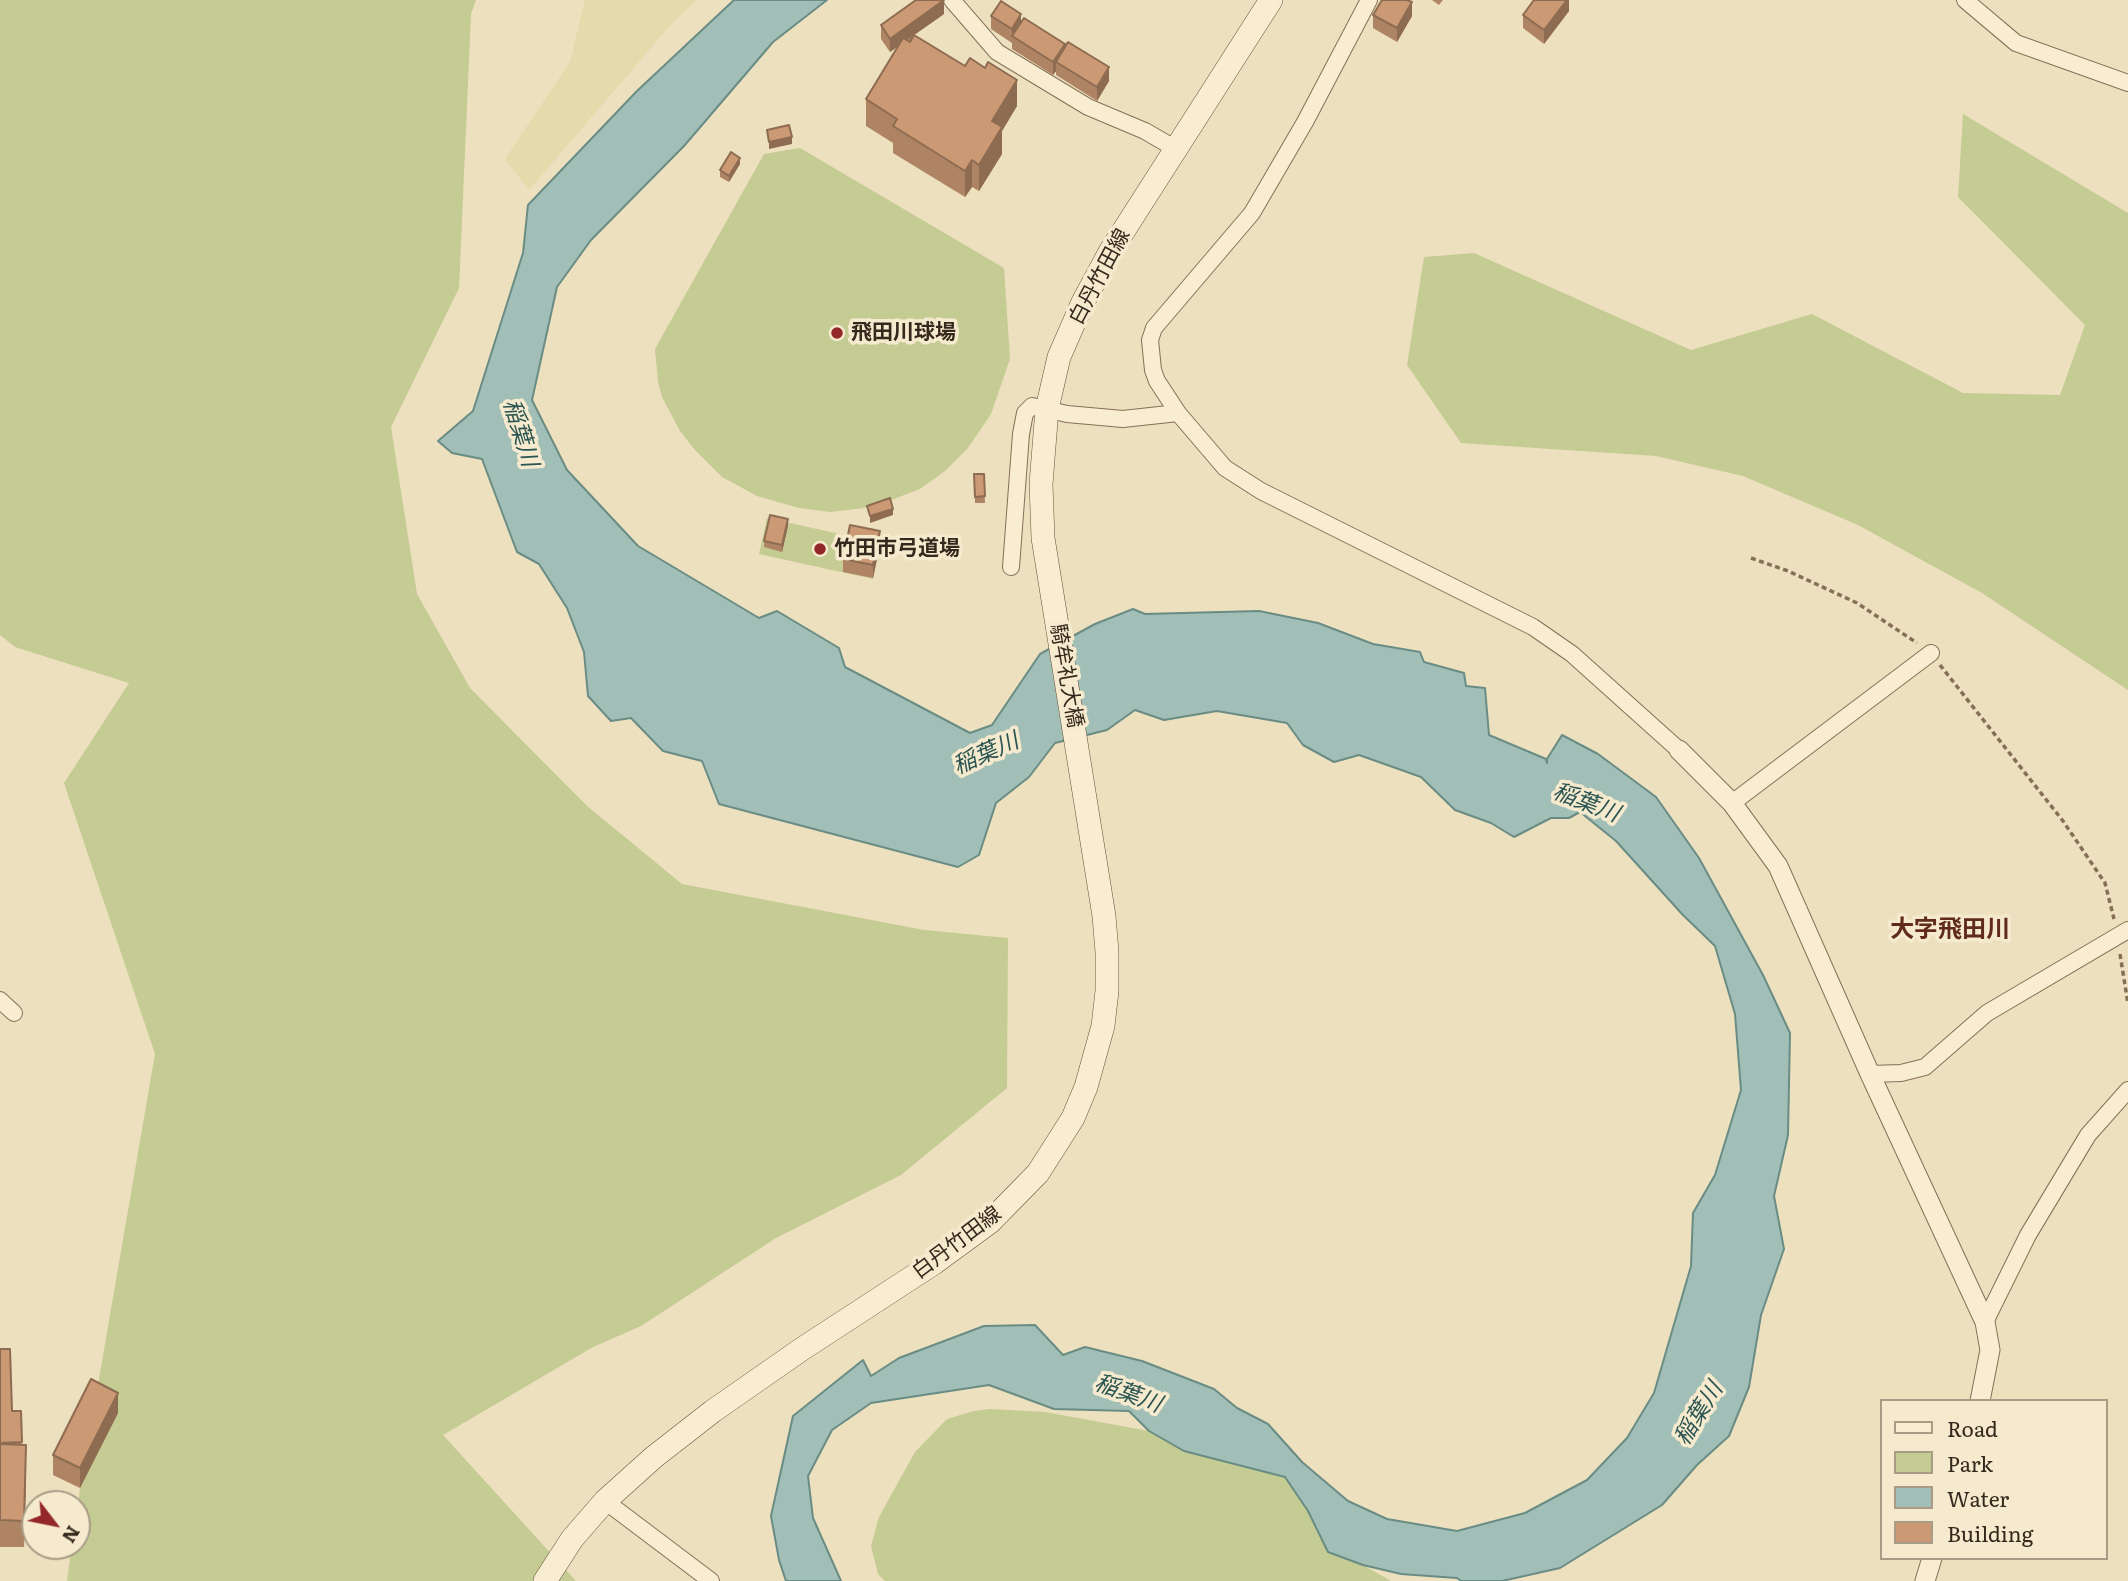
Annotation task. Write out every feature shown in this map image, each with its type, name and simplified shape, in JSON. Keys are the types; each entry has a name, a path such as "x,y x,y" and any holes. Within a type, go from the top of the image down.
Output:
{"main road":[{"name":"白丹竹田線","path":"1052,591 1043,538 1041,484 1047,408 1059,357 1083,302 1110,252 1271,0"},
{"name":"騎牟礼大橋","path":"1052,591 1080,760"},
{"name":"白丹竹田線","path":"545,1581 572,1539 605,1501 654,1457 713,1411 934,1263 990,1222 1038,1173 1073,1118 1086,1087 1102,1026 1107,991 1104,916 1080,760"}],"street":[{"path":"952,0 997,52 1088,107 1145,131 1176,149"},
{"path":"1369,0 1305,122 1252,213 1151,334 1153,370 1163,392 1178,414 1225,468 1261,491 1533,627 1572,654 1679,750 1732,803 1778,866 1870,1074 1985,1322 1990,1350 1980,1399"},
{"path":"1965,0 2017,43 2128,83"},
{"path":"1011,567 1021,425 1025,413 1032,406 1067,414 1123,419 1178,414"},
{"path":"1732,803 1931,653"},
{"path":"1870,1074 1901,1073 1925,1067 1987,1013 2123,933"},
{"path":"0,1000 14,1013"},
{"path":"1985,1322 2028,1235 2081,1146 2128,1090"},
{"path":"605,1501 711,1581"},
{"path":"1925,1581 1931,1560"}],"path":[{"path":"1751,558 1788,570 1857,603 1931,653 2056,811 2105,883 2123,933 2128,1004"}],"shaded area":[{"path":"585,0 697,0 674,21 529,190 505,159 570,62"}],"green space":[{"path":"0,0 476,0 471,14 459,288 391,427 417,594 470,688 587,806 682,884 924,930 1008,938 1007,1088 901,1175 776,1238 641,1326 593,1347 443,1435 576,1581 67,1581 70,1560 91,1560 91,1490 80,1490 155,1054 64,783 129,683 15,647 0,635"},
{"path":"1963,114 2128,213 2128,690 1982,593 1858,525 1743,476 1656,456 1461,443 1407,365 1424,257 1474,253 1691,350 1812,314 1963,393 2060,395 2085,325 1958,197"},
{"name":"飛田川球場","path":"800,148 1004,268 1010,359 991,414 968,448 945,471 920,489 873,507 830,512 799,508 757,496 722,477 680,431 662,397 658,382 655,349 764,154"},
{"name":"竹田市弓道場","path":"767,518 881,543 873,579 759,554"},
{"path":"989,1409 1045,1412 1149,1431 1184,1451 1285,1477 1308,1511 1328,1552 1363,1565 1391,1581 885,1581 878,1574 871,1546 879,1517 915,1452 947,1419"}],"water":[{"name":"稲葉川","path":"734,0 827,0 773,42 684,146 591,240 557,287 532,400 567,470 638,546 759,618 777,611 839,648 845,667 970,733 992,725 1040,654 1095,624 1133,609 1145,614 1259,611 1318,623 1373,644 1420,652 1424,662 1464,673 1466,686 1485,688 1489,735 1546,759 1547,763 1562,735 1598,754 1656,797 1699,858 1763,975 1790,1033 1788,1135 1774,1196 1784,1249 1761,1315 1749,1387 1729,1436 1697,1465 1662,1505 1560,1568 1502,1581 1461,1581 1457,1578 1401,1574 1363,1565 1328,1552 1308,1511 1285,1477 1184,1451 1149,1431 1129,1411 1054,1409 989,1385 871,1403 832,1430 808,1476 813,1518 841,1581 786,1581 771,1516 793,1416 863,1360 871,1376 899,1358 984,1326 1035,1325 1063,1355 1085,1347 1142,1361 1214,1389 1237,1408 1268,1424 1302,1462 1348,1501 1387,1519 1457,1531 1525,1513 1587,1480 1627,1438 1654,1393 1691,1266 1693,1213 1715,1175 1741,1090 1735,1014 1715,946 1616,841 1580,812 1569,818 1551,818 1514,837 1491,823 1455,810 1421,777 1359,755 1334,762 1303,745 1287,723 1217,711 1164,720 1135,710 1107,730 1055,743 1029,777 996,803 979,855 958,867 719,804 702,761 663,751 631,718 611,721 588,696 584,652 567,608 539,564 517,552 482,459 452,453 438,441 473,411 523,253 528,205 637,91"}],"building":[{"path":"916,0 944,0 890,39 881,25"},
{"path":"1382,0 1412,2 1397,28 1373,15"},
{"path":"1534,0 1567,0 1544,30 1523,15"},
{"path":"1001,1 1021,14 1012,29 991,16"},
{"path":"1024,18 1065,44 1053,62 1012,36"},
{"path":"914,35 965,66 970,58 985,68 988,62 1017,80 992,121 1002,127 979,165 972,160 965,171 893,126 897,119 866,99 903,38 910,42"},
{"path":"1068,42 1109,67 1097,87 1056,62"},
{"path":"789,125 792,137 769,142 767,130"},
{"path":"731,152 740,158 729,176 720,170"},
{"path":"974,474 984,474 985,496 975,497"},
{"path":"890,498 893,509 870,516 867,506"},
{"path":"770,515 788,519 782,545 764,541"},
{"path":"850,525 880,531 873,565 843,559"},
{"path":"0,1349 10,1349 12,1411 21,1411 22,1442 0,1443"},
{"path":"91,1379 118,1393 80,1468 53,1455"},
{"path":"0,1444 26,1445 21,1521 0,1520"}],"place":[{"name":"飛田川球場","path":"837,333"},
{"name":"竹田市弓道場","path":"820,549"}],"district":[{"name":"大字飛田川","path":"1950,930"}]}
